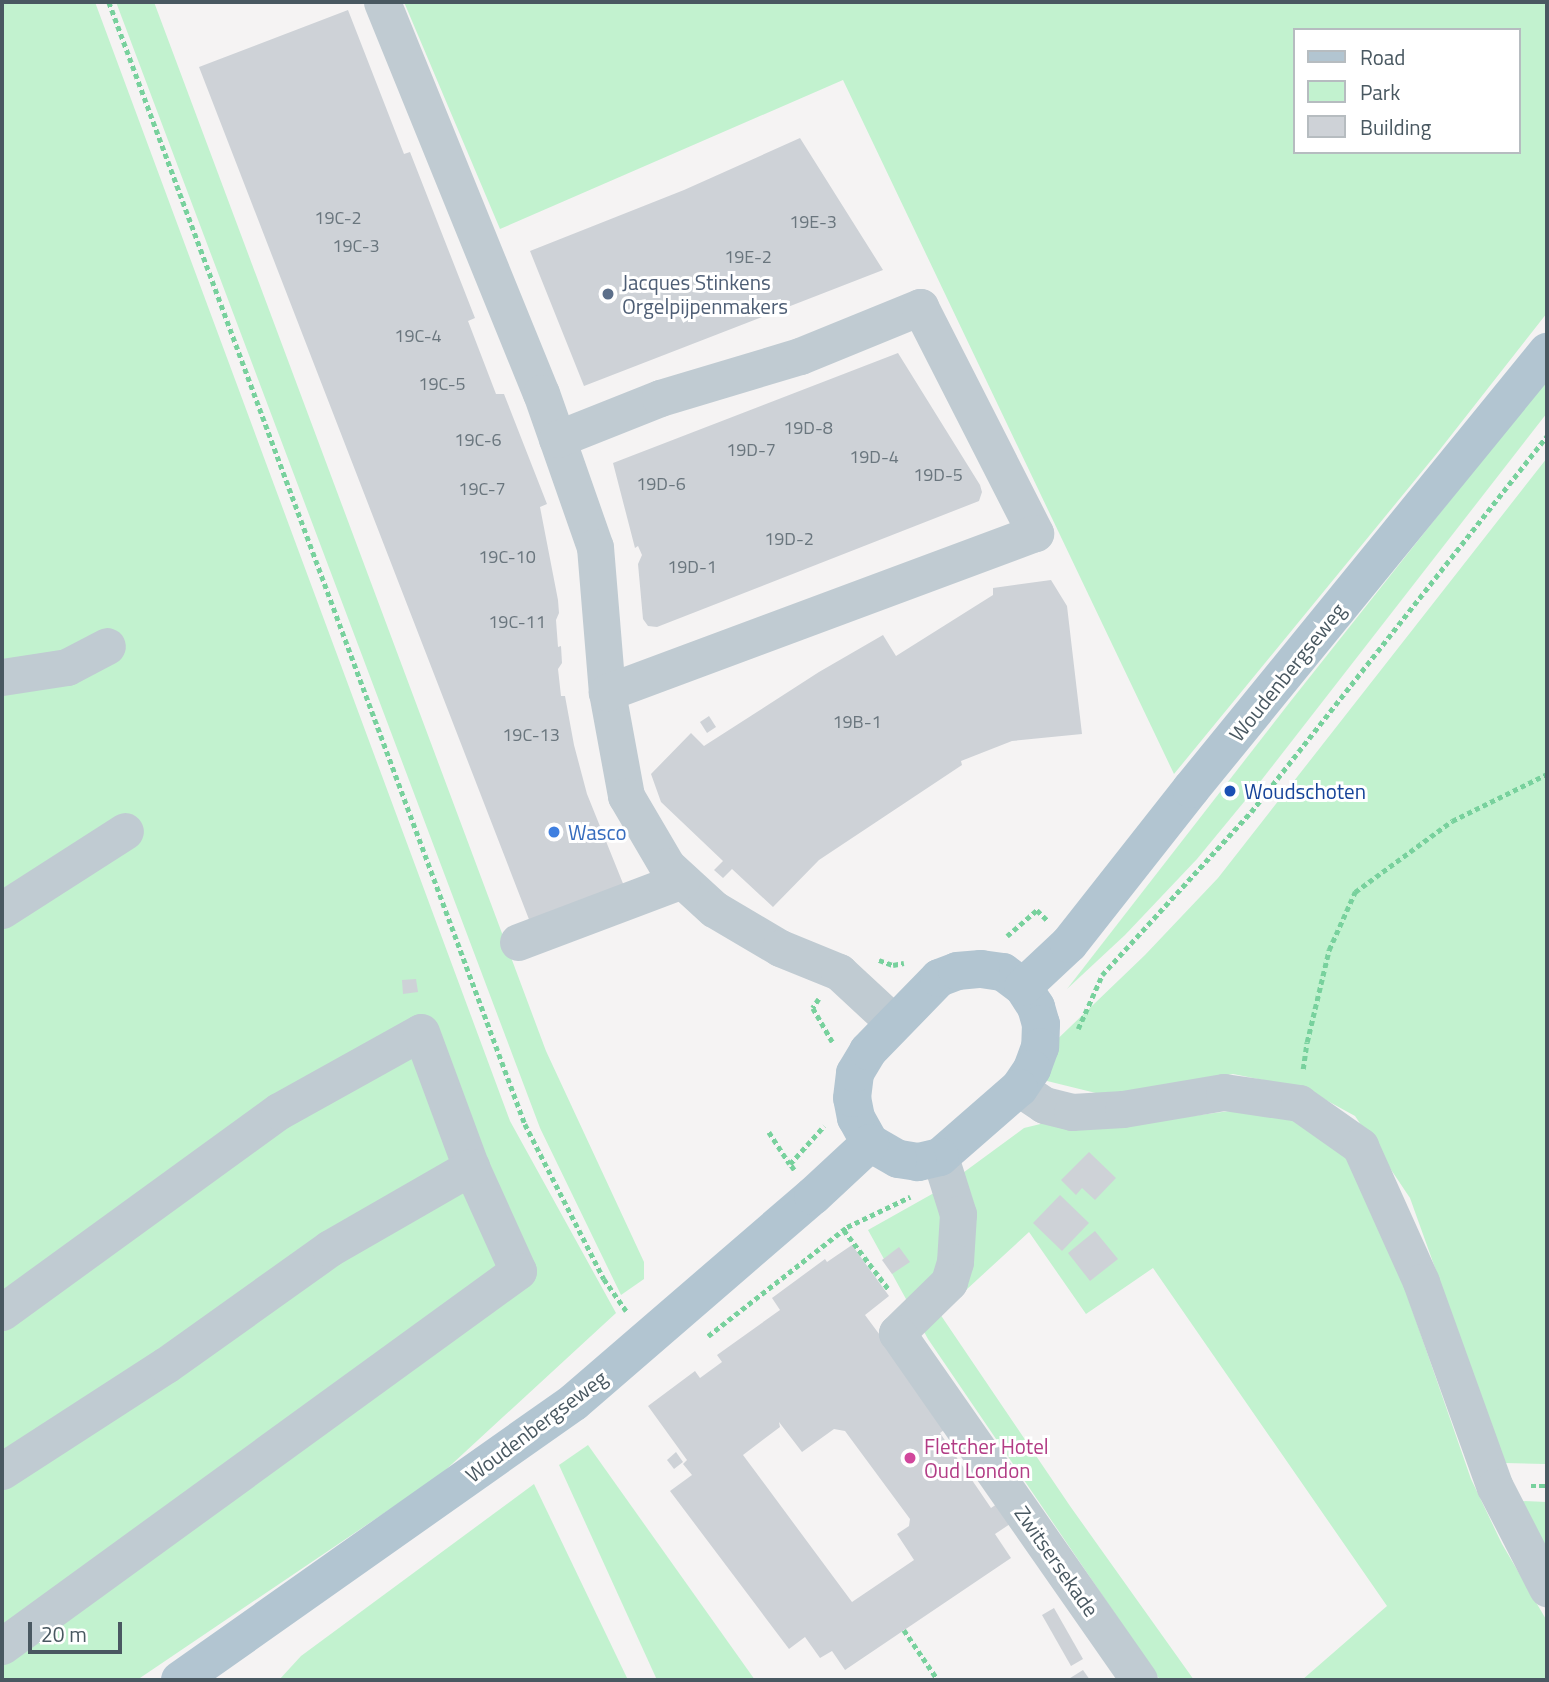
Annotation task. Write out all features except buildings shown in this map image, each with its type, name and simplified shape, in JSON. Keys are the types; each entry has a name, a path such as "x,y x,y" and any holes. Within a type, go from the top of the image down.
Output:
{"main road":[{"name":"Woudenbergseweg","path":"1023,987 1069,944 1191,789 1547,352"},
{"path":"981,969 1003,972 1023,987 1036,1007 1041,1024 1040,1047 1032,1069 1019,1088 944,1169 898,1159 870,1143 856,1118 852,1098 855,1073 867,1051 894,1023 939,978 957,971 981,969"},
{"name":"Woudenbergseweg","path":"180,1680 574,1402 870,1143"}],"street":[{"path":"382,2 541,393 595,547 607,692 626,796 667,866 714,909 780,948 839,972 894,1023"},
{"path":"557,439 660,398 800,356 920,307 1035,533 607,692"},
{"path":"2,677 67,667 107,646"},
{"path":"2,910 125,831"},
{"path":"519,942 682,880"},
{"path":"2,1312 279,1111 421,1032 471,1167 518,1271 2,1646"},
{"path":"1019,1088 1044,1105 1072,1112 1123,1109 1224,1093 1300,1103 1360,1146 1421,1282 1495,1487 1547,1588"},
{"path":"2,1471 166,1364 330,1248 471,1167"},
{"path":"897,1333 949,1282 958,1246 958,1214 944,1169"},
{"name":"Zwitsersekade","path":"897,1333 1139,1680"}],"path":[{"path":"108,2 525,1124 604,1279 645,1341"},
{"path":"1102,975 1251,812 1547,436"},
{"path":"1300,1103 1307,1042 1329,950 1354,892 1452,821 1547,774"},
{"path":"769,1132 790,1164"},
{"path":"706,1338 844,1230 944,1169"},
{"path":"844,1230 894,1296 897,1333"},
{"path":"904,1630 938,1680"}],"green space":[{"path":"2,2 95,2 510,1121 616,1313 439,1476 137,1680 2,1680"},
{"path":"116,2 154,2 546,1051 644,1262 644,1279 621,1295 540,1128"},
{"path":"404,2 1547,2 1547,313 1438,452 1174,774 843,80 500,229"},
{"path":"1547,378 1547,413 1253,791 1197,859 1125,935 1067,989 1290,702"},
{"path":"1547,458 1545,1464 1505,1463 1410,1198 1355,1116 1304,1088 1233,1074 1108,1096 1043,1080 1044,1052 1145,955 1218,878"},
{"path":"1237,1110 1266,1111 1312,1124 1348,1157 1388,1240 1471,1479 1502,1544 1547,1621 1547,1680 1302,1680 1387,1606 1153,1268 1086,1314 1029,1232 940,1314 1070,1506 1194,1680 1160,1680 928,1339 868,1230 941,1189 1024,1128 1061,1119 1111,1127"},
{"path":"588,1445 755,1680 657,1680 559,1465"},
{"path":"534,1484 628,1680 279,1680 301,1656"},
{"path":"1521,1501 1547,1502 1547,1551"}],"place":[{"name":"Jacques Stinkens Orgelpijpenmakers","path":"608,294"},
{"name":"Woudschoten","path":"1230,791"},
{"name":"Wasco","path":"554,832"},
{"name":"Fletcher Hotel Oud London","path":"910,1458"}]}
